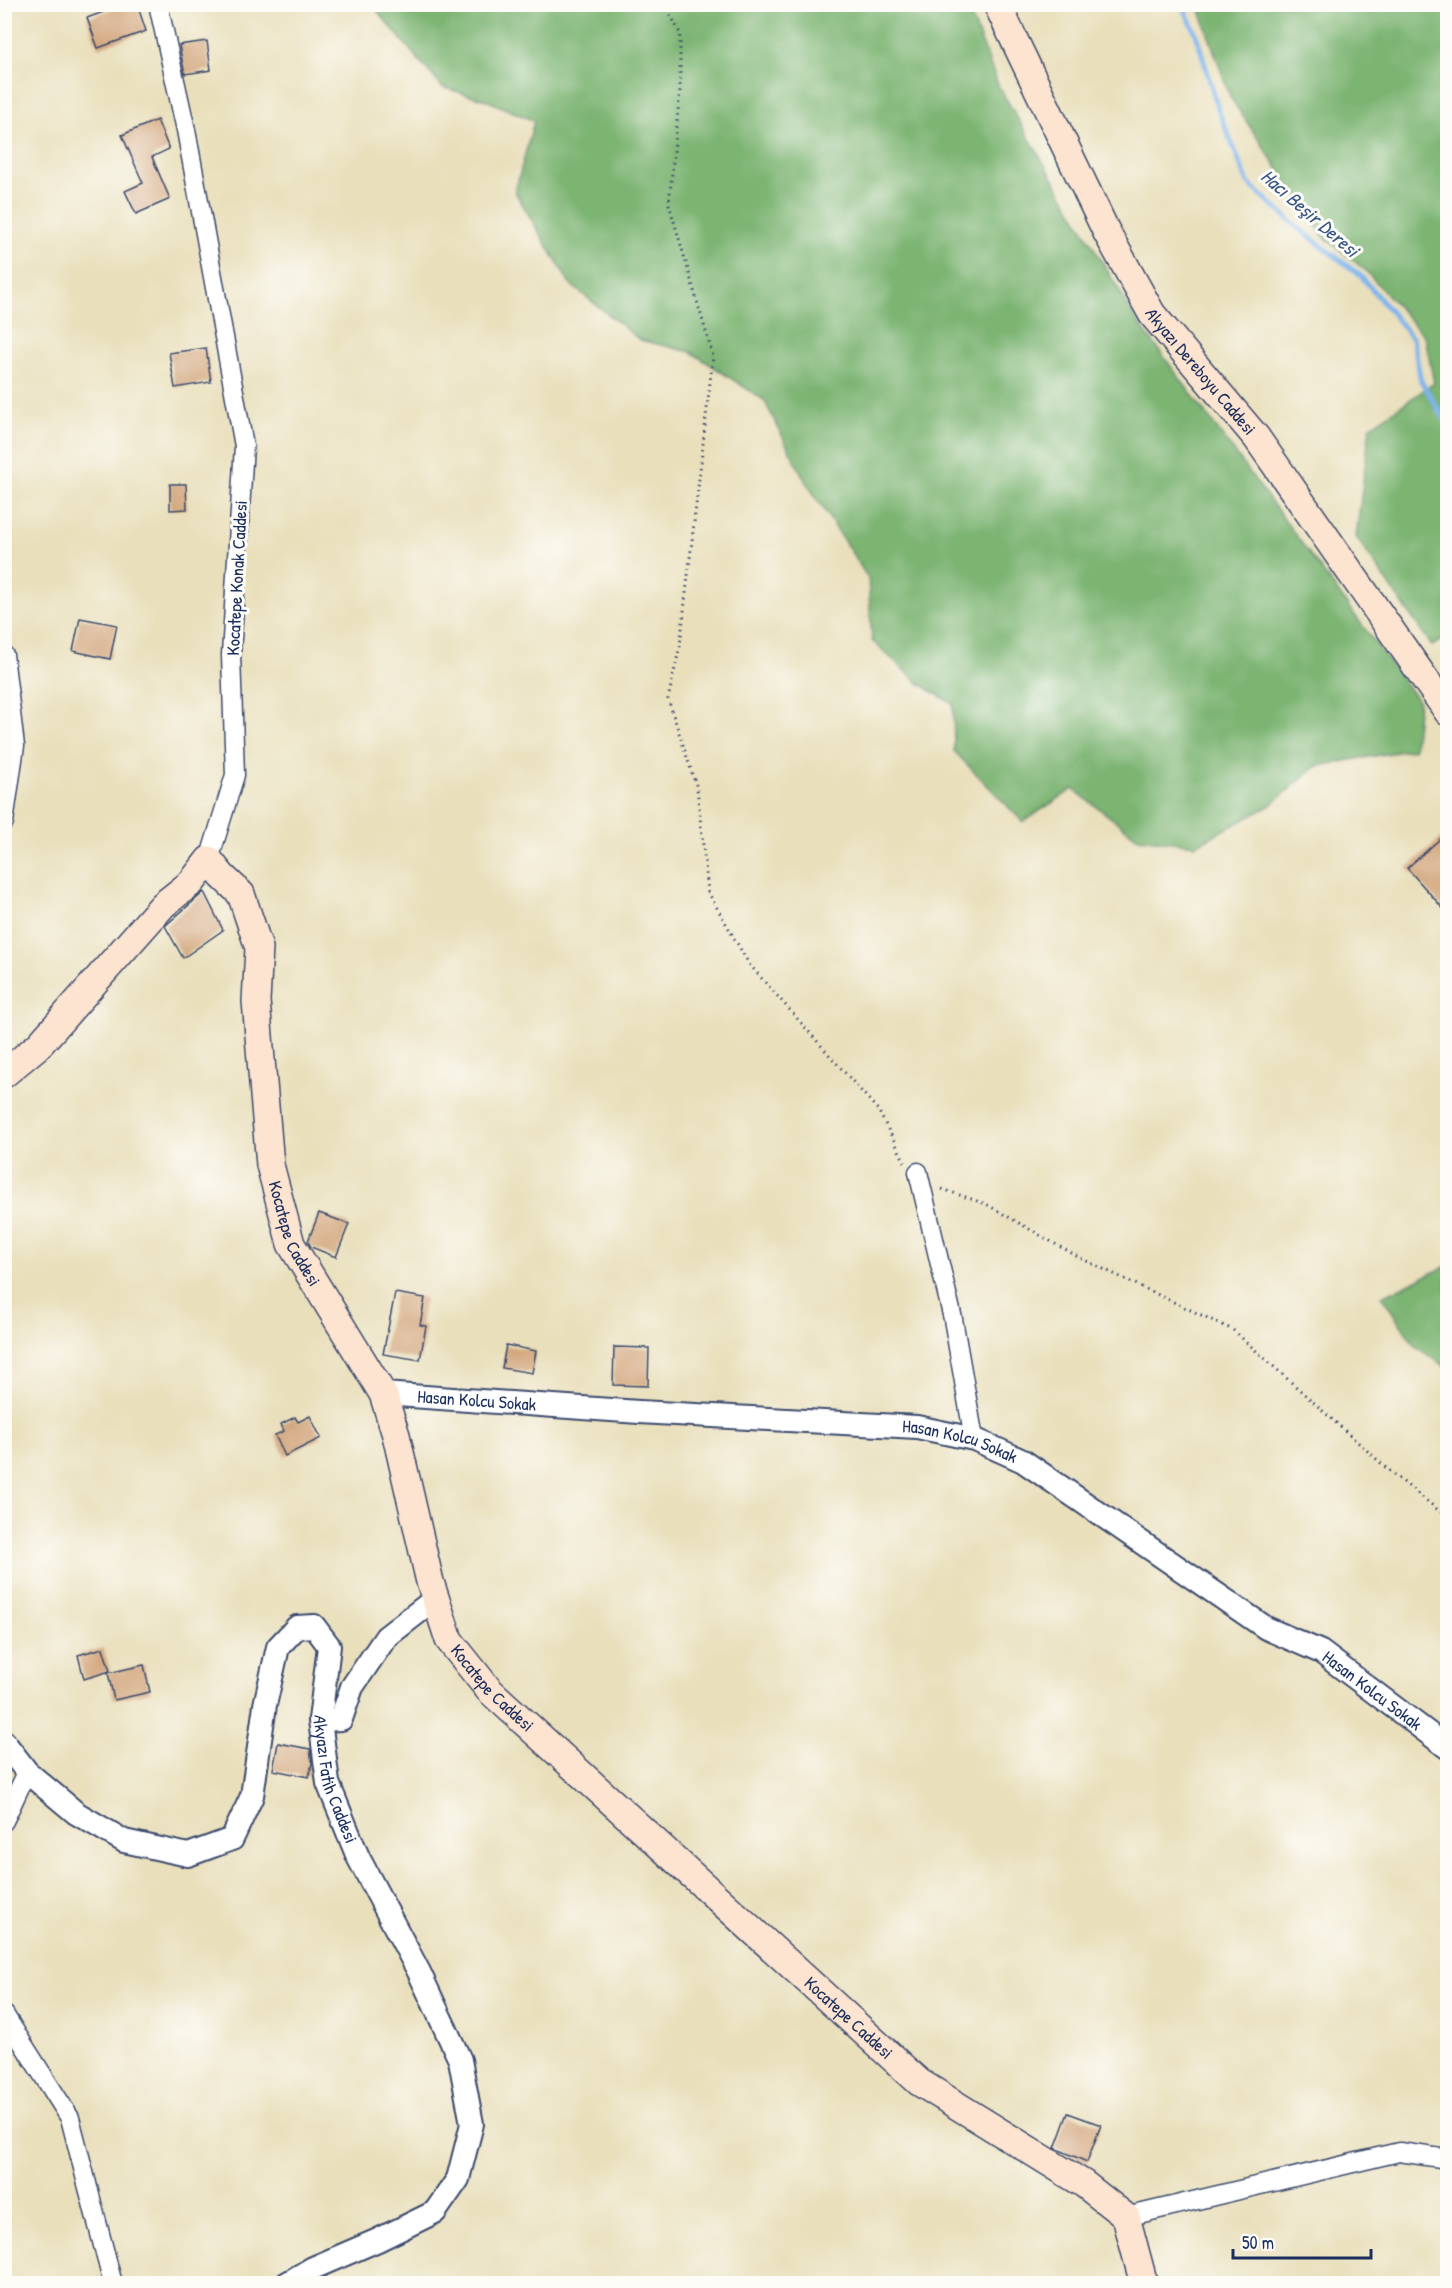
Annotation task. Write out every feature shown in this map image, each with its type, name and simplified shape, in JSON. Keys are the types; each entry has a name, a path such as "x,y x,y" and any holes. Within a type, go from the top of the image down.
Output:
{"main road":[{"name":"Akyazı Dereboyu Caddesi","path":"997,4 1106,231 1152,314 1256,437 1448,712"},
{"name":"Kocatepe Konak Caddesi","path":"4,1074 39,1045 163,905 192,882 209,860"},
{"name":"Kocatepe Caddesi","path":"209,860 241,894 259,948 256,1001 270,1165 291,1244 337,1323 383,1394 396,1435 435,1599 449,1640 489,1690 919,2082 1084,2184 1126,2217"},
{"path":"1126,2217 1144,2283"}],"street":[{"name":"Kocatepe Konak Caddesi","path":"158,4 186,130 244,446 231,655 235,775 209,860"},
{"path":"4,655 15,746 4,822"},
{"path":"918,1172 953,1319 974,1439"},
{"name":"Hasan Kolcu Sokak","path":"383,1394 639,1412 917,1427 974,1439 1023,1461 1266,1628 1321,1652 1446,1750"},
{"path":"320,1720 340,1719 352,1687 386,1637 435,1599"},
{"name":"Akyazı Fatih Caddesi","path":"27,1772 76,1813 124,1841 188,1855 232,1839 252,1796 265,1705 278,1647 297,1627 314,1626 329,1646 320,1720 328,1783 358,1857 419,1972 460,2060 472,2124 458,2179 435,2212 313,2268 286,2283"},
{"path":"4,1742 27,1772 4,1821"},
{"path":"4,2014 69,2118 113,2283"},
{"path":"1126,2217 1399,2152 1448,2158"}],"path":[{"path":"665,4 680,33 680,90 669,204 713,356 680,646 668,699 697,788 708,892 749,964 878,1110 903,1161 938,1187 986,1204 1078,1257 1233,1330 1392,1473 1448,1518"}],"green space":[{"path":"372,5 967,5 999,87 1136,319 1419,702 1414,749 1317,766 1269,806 1196,845 1138,838 1073,789 1023,822 954,751 953,704 920,684 872,641 868,578 806,482 764,400 691,352 640,340 570,284 515,192 534,121 486,100 442,87"},
{"path":"1198,5 1447,5 1448,636 1432,646 1356,537 1370,427 1434,383 1425,337 1365,270 1323,236 1230,97"},
{"path":"1447,1266 1447,1368 1415,1346 1382,1296"}],"building":[{"path":"125,4 137,4 146,31 98,48 87,18"},
{"path":"207,41 211,70 185,74 179,45"},
{"path":"157,120 169,149 152,157 170,199 136,214 125,191 143,183 122,135"},
{"path":"206,348 211,382 175,388 169,353"},
{"path":"170,484 186,484 187,509 170,510"},
{"path":"80,618 117,625 110,659 73,651"},
{"path":"1448,832 1448,914 1407,868"},
{"path":"204,892 223,930 183,958 165,926"},
{"path":"319,1213 349,1224 336,1257 311,1247 308,1241"},
{"path":"395,1293 425,1298 420,1325 426,1326 420,1360 383,1354"},
{"path":"506,1345 536,1351 532,1373 502,1368"},
{"path":"614,1347 649,1348 648,1386 613,1385"},
{"path":"310,1416 321,1438 285,1456 275,1435 284,1431 281,1424 295,1417 298,1422"},
{"path":"103,1648 110,1671 84,1679 78,1655"},
{"path":"144,1665 150,1692 114,1700 108,1673"},
{"path":"278,1743 310,1749 312,1763 309,1777 273,1770"},
{"path":"1068,2113 1101,2125 1087,2162 1055,2148"}],"waterway":[{"name":"Hacı Beşir Deresi","path":"1182,4 1196,34 1219,112 1248,183 1297,227 1361,276 1413,339 1421,381 1448,425"}]}
